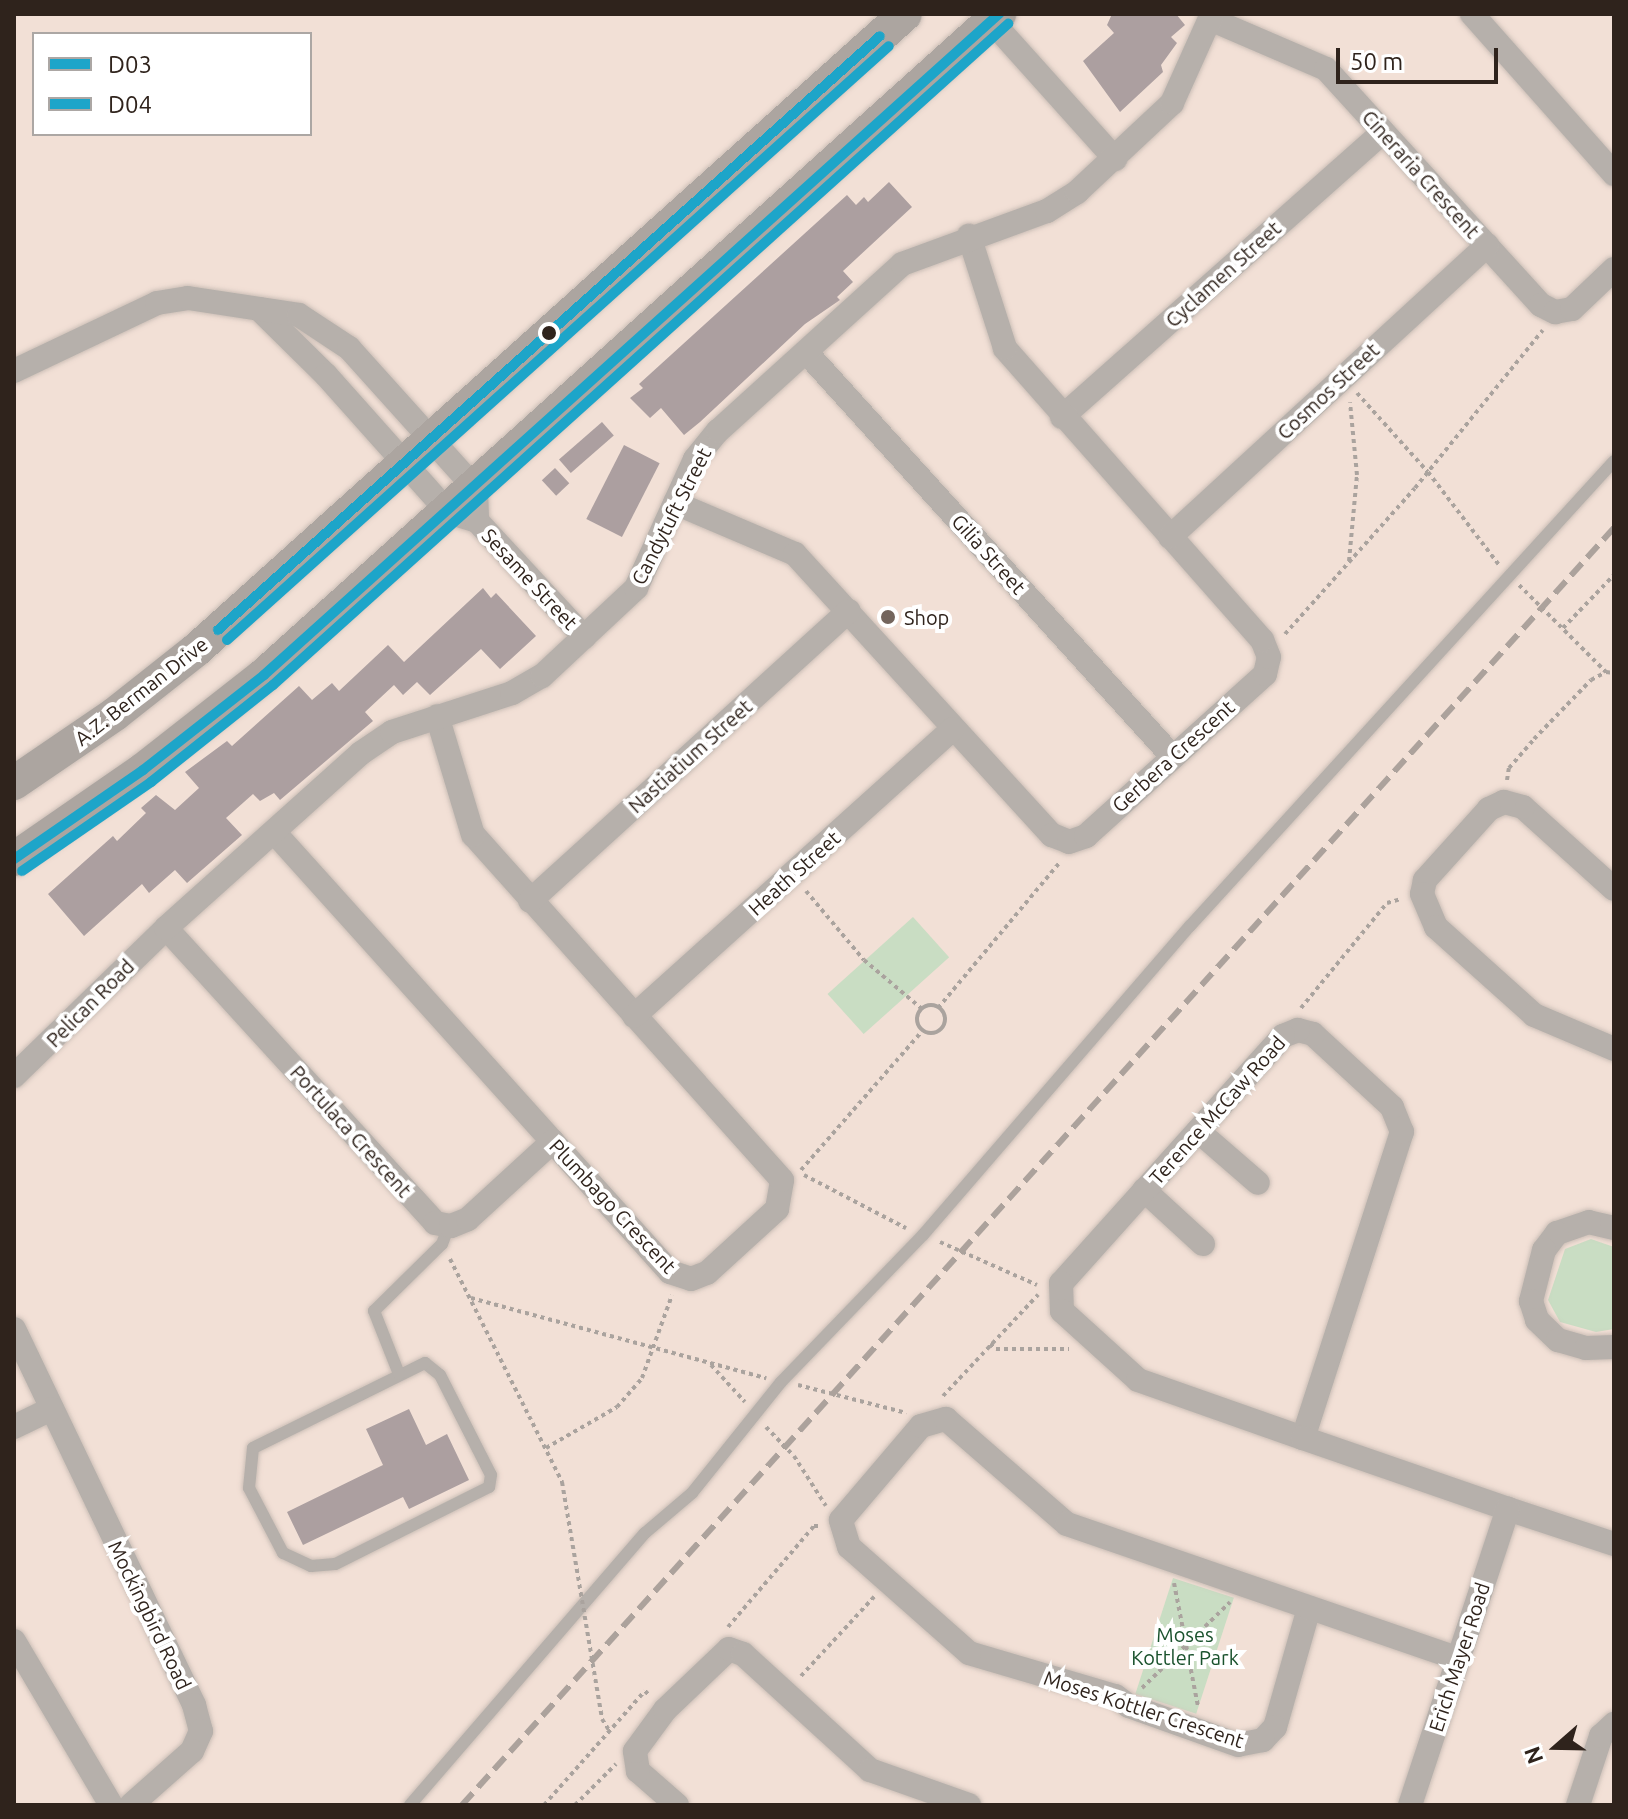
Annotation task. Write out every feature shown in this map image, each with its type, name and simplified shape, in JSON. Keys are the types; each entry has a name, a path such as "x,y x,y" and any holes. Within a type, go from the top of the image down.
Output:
{"main road":[{"name":"A.Z. Berman Drive","path":"14,783 115,714 196,650 905,14"},
{"path":"14,859 143,770 264,675 467,507 992,16"}],"street":[{"path":"1472,14 1614,174"},
{"path":"992,16 1115,159"},
{"name":"Candytuft Street","path":"166,928 377,741 437,716 526,686 584,637 636,588 706,444 902,264 969,236 1062,204 1115,159 1172,103 1211,17"},
{"name":"Cineraria Crescent","path":"1211,17 1326,69 1541,305 1555,312"},
{"name":"Cyclamen Street","path":"1062,417 1383,132"},
{"path":"969,236 1005,348 1062,417 1262,640"},
{"name":"Cosmos Street","path":"1170,537 1487,245"},
{"path":"1555,312 1572,309 1614,269"},
{"path":"14,371 157,303 188,298 299,315 325,329 349,348 431,440 467,507"},
{"path":"259,309 405,464 467,507"},
{"name":"Gilia Street","path":"806,352 1172,756"},
{"name":"Gerbera Crescent","path":"675,503 795,554 1052,835 1069,842 1086,836 1265,674 1269,657 1262,640"},
{"name":"Sesame Street","path":"467,507 584,637"},
{"name":"Nastiatium Street","path":"530,901 849,611"},
{"name":"Plumbago Crescent","path":"274,832 676,1276 691,1279 707,1273 777,1209 784,1191 776,1172 473,835 437,716"},
{"name":"Heath Street","path":"634,1016 953,729"},
{"path":"1614,889 1523,807 1504,802 1489,809 1425,880 1422,894 1436,927 1534,1015 1614,1049"},
{"name":"Pelican Road","path":"14,1076 166,928"},
{"name":"Portulaca Crescent","path":"166,928 446,1235"},
{"name":"Terence McCaw Road","path":"1303,1438 1402,1132 1392,1107 1313,1034 1298,1030 1283,1036 1058,1289 1062,1311 1138,1380 1303,1438 1508,1509 1614,1544"},
{"path":"1198,1131 1258,1183"},
{"path":"446,1235 468,1219 553,1141"},
{"path":"1144,1190 1203,1244"},
{"path":"1614,1228 1577,1223 1557,1233 1544,1250 1531,1301 1543,1328 1558,1340 1586,1348 1614,1347"},
{"path":"14,1329 51,1409 14,1427"},
{"name":"Mockingbird Road","path":"51,1409 194,1705 201,1731 192,1751 131,1805"},
{"path":"841,1529 844,1512 921,1426 940,1418 953,1422 1067,1524 1458,1659"},
{"name":"Erich Mayer Road","path":"1415,1804 1458,1659 1508,1509"},
{"name":"Moses Kottler Crescent","path":"841,1529 849,1547 969,1653 1115,1696 1129,1706 1246,1745 1270,1735 1309,1608"},
{"path":"14,1641 111,1805"},
{"path":"677,1805 638,1771 635,1751 665,1710 729,1649 743,1654 870,1770 969,1805"},
{"path":"1578,1805 1601,1736 1614,1724"}],"lane":[{"path":"410,1805 645,1533 692,1493 781,1382 923,1235 1508,573 1614,461"},
{"path":"399,1374 374,1311 446,1235"},
{"path":"425,1363 436,1369 491,1475 489,1487 335,1564 323,1567 295,1562 271,1538 253,1500 247,1472 253,1448 399,1374 425,1363"}],"path":[{"path":"1262,640 1287,633 1428,472 1555,312"},
{"path":"1349,563 1357,475 1349,407 1353,388 1428,472 1508,573 1606,672"},
{"path":"1563,628 1614,575"},
{"path":"1504,802 1509,768 1591,680 1606,672 1614,673"},
{"path":"799,883 864,960 922,1009 938,1008 1058,865"},
{"path":"1298,1030 1302,1002 1387,903 1422,894"},
{"path":"799,1172 923,1030 940,1029 944,1018 938,1008"},
{"path":"922,1009 917,1020 923,1030"},
{"path":"446,1235 471,1298 562,1482 602,1719 610,1732"},
{"path":"546,1448 617,1407 642,1378 668,1317 676,1276"},
{"path":"471,1298 653,1351 940,1418 943,1396 1044,1291"},
{"path":"990,1344 996,1349 1074,1349 1094,1340"},
{"path":"711,1365 794,1456 841,1529"},
{"path":"729,1649 728,1624 814,1526 841,1529"},
{"path":"1178,1563 1174,1583 1200,1698 1193,1729"},
{"path":"1129,1706 1237,1596 1240,1584"},
{"path":"796,1681 880,1590"},
{"path":"544,1805 645,1691"},
{"path":"575,1805 612,1765"}],"green space":[{"path":"913,917 949,957 864,1034 828,994"},
{"path":"1591,1239 1614,1247 1614,1329 1596,1332 1560,1322 1548,1300 1565,1249"},
{"name":"Moses Kottler Park","path":"1173,1578 1234,1598 1196,1714 1135,1694"}],"building":[{"path":"1112,14 1176,14 1185,25 1171,37 1177,43 1161,65 1163,72 1120,112 1083,61 1114,33 1107,25"},
{"path":"889,182 912,207 843,271 853,282 837,297 840,300 805,324 700,422 684,435 661,408 650,418 630,398 643,388 639,384 847,195 856,205 864,197 868,202"},
{"path":"602,422 614,436 571,473 559,459"},
{"path":"624,445 660,463 622,537 586,519"},
{"path":"555,468 569,483 556,496 542,480"},
{"path":"483,588 491,598 496,593 536,636 500,669 481,649 430,695 417,682 403,695 394,685 365,712 373,721 280,800 274,793 260,801 253,794 226,818 242,835 187,883 175,870 149,893 142,884 84,936 48,894 113,836 117,841 146,813 141,808 156,795 175,810 199,788 185,772 227,741 232,746 299,686 312,700 332,683 339,691 388,645 404,662"},
{"path":"409,1409 426,1445 447,1434 469,1480 409,1509 403,1497 303,1545 287,1512 383,1465 366,1429"}],"railway":[{"path":"462,1805 1614,528"}],"transit line":[{"name":"D03","path":"14,859 143,770 264,675 999,14"},
{"name":"D04","path":"22,871 151,782 273,685 1008,24"},
{"name":"D03","path":"218,630 880,36"},
{"name":"D04","path":"227,640 889,46"}],"place":[{"name":"Shop","path":"888,617"}]}
